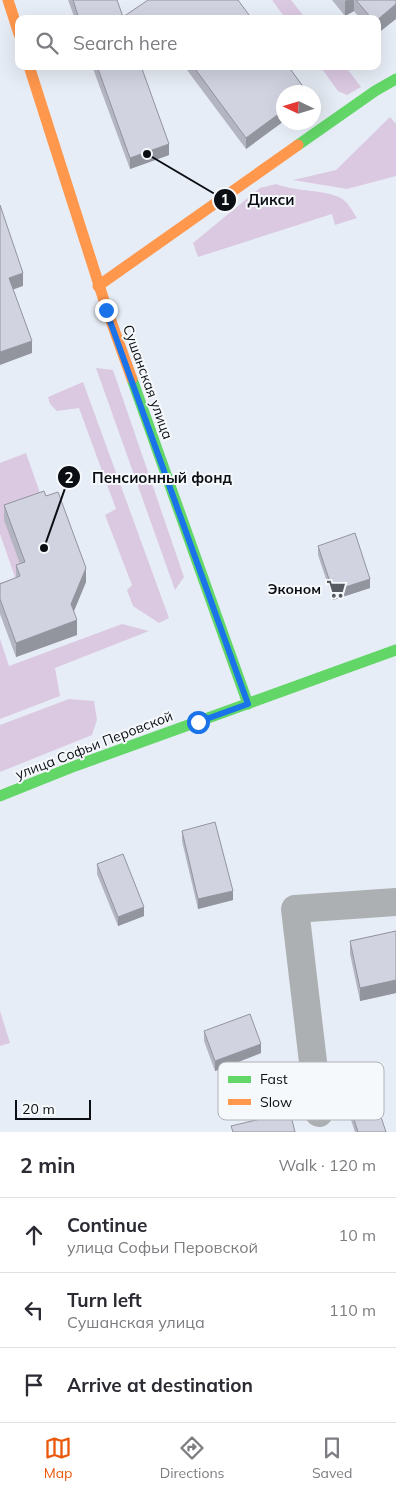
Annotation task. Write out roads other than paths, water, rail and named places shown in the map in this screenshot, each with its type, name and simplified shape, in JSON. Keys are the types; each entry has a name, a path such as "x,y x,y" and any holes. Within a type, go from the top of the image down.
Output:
{"main road":[{"path":"8,0 15,22"},
{"name":"Сушанская улица","path":"30,70 98,286 248,704"},
{"path":"98,286 374,92 396,79"},
{"name":"улица Софьи Перовской","path":"0,796 396,650"}],"street":[{"path":"313,1062 295,909 396,902"}],"place":[{"name":"Дикси","path":"147,154"},
{"name":"Пенсионный фонд","path":"44,548"},
{"name":"Эконом","path":"336,589"}]}
